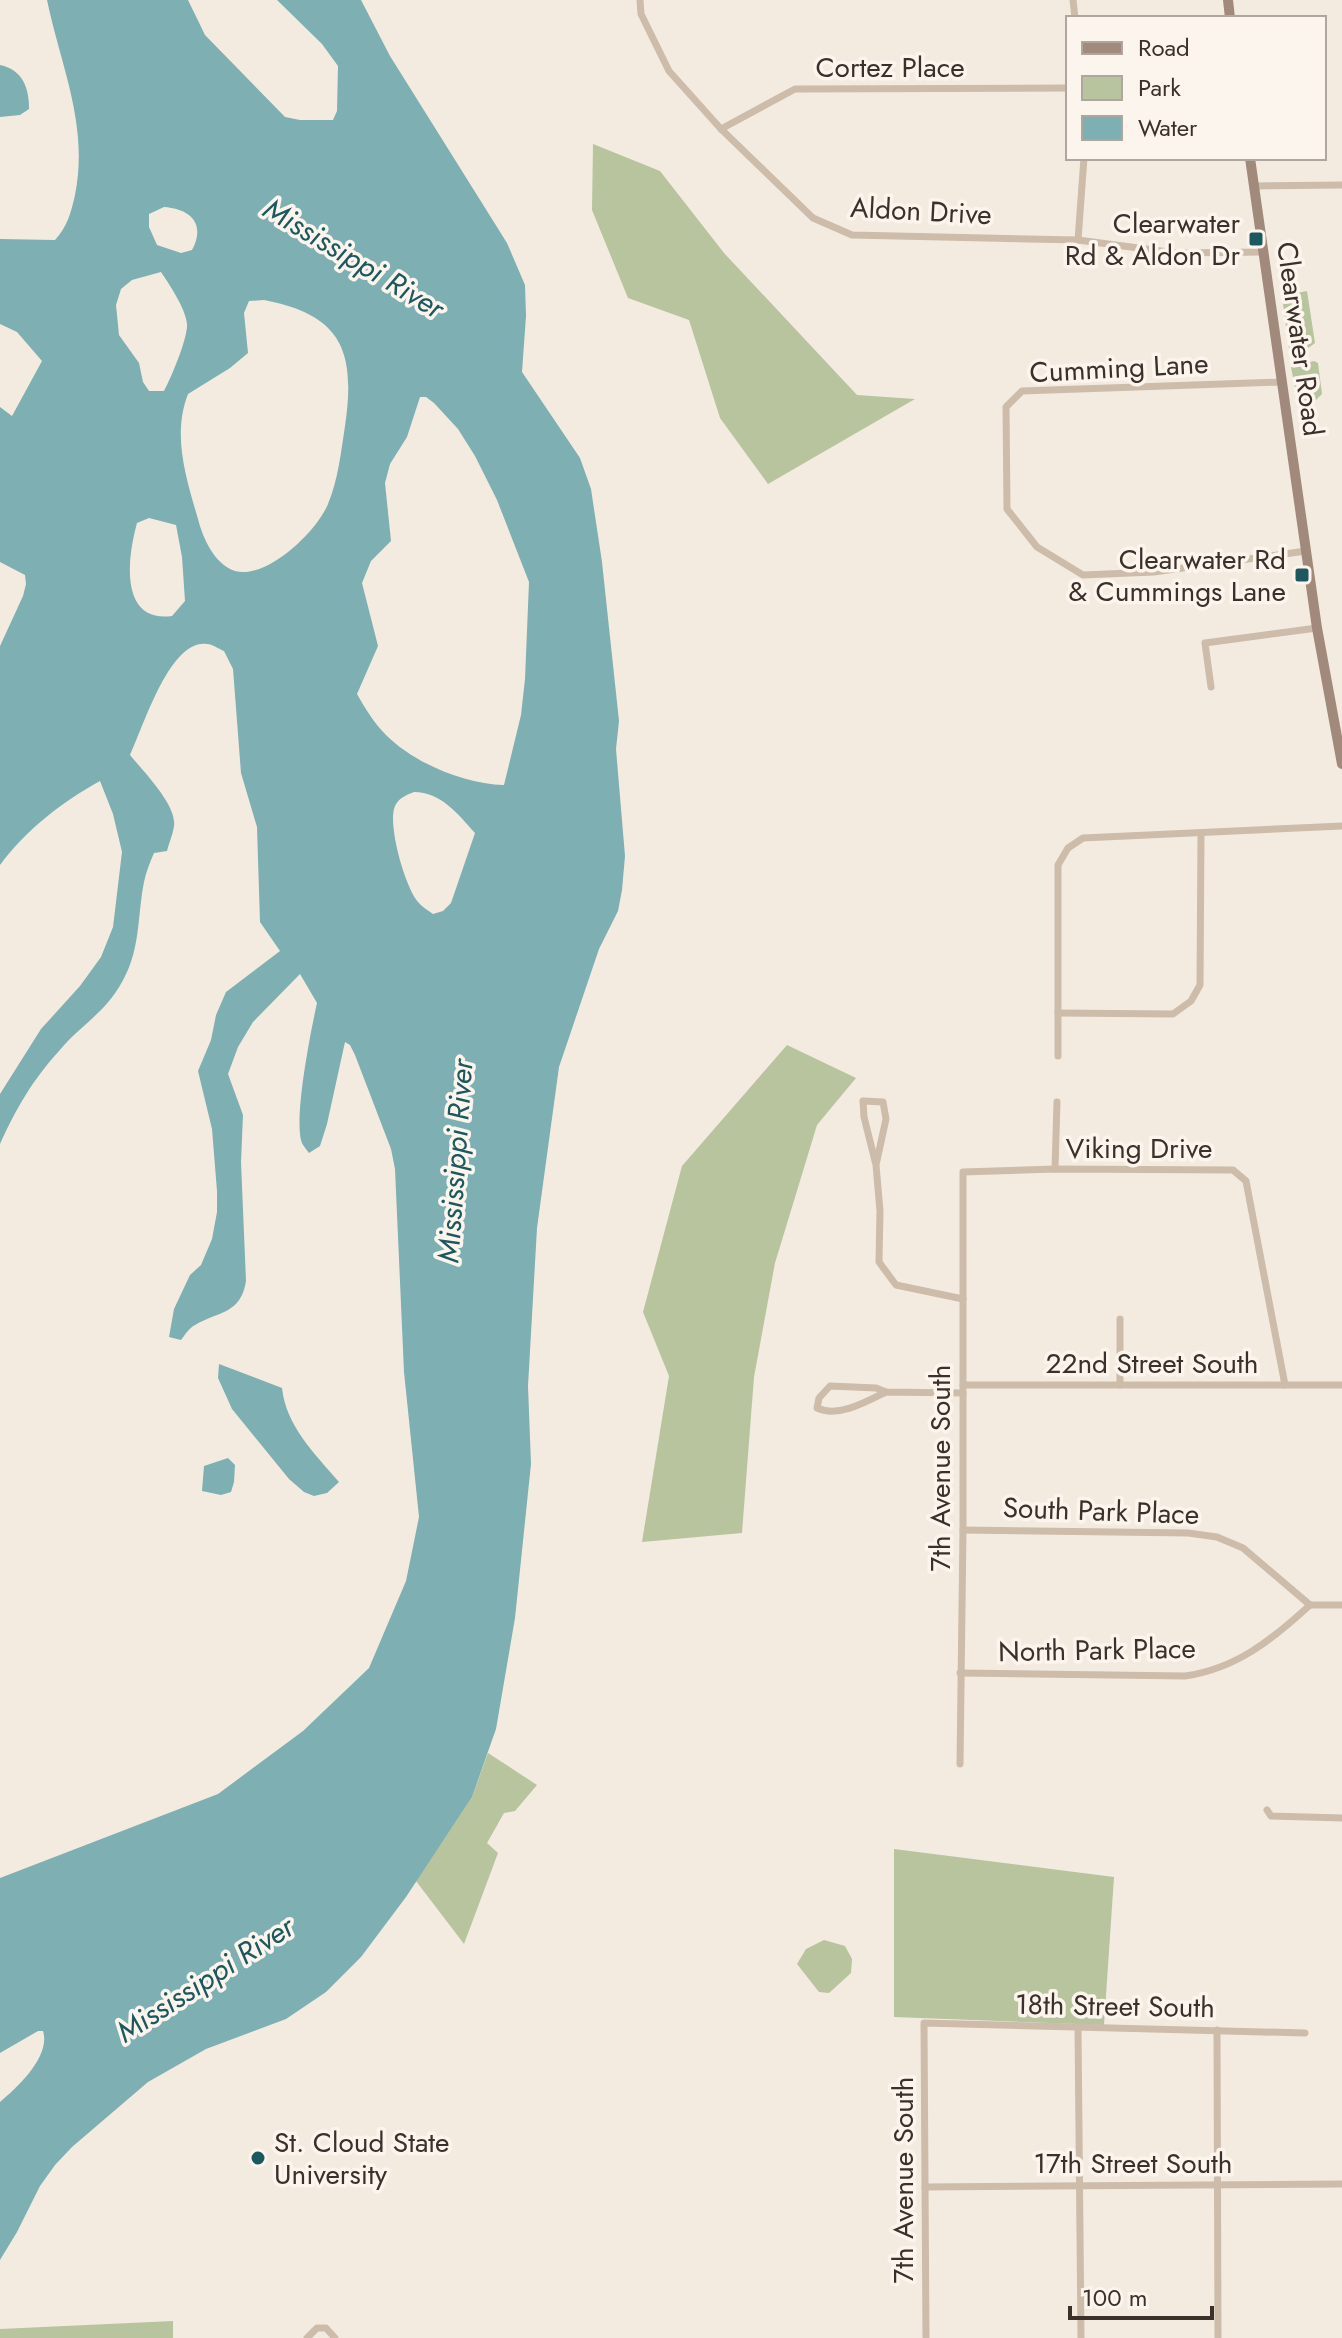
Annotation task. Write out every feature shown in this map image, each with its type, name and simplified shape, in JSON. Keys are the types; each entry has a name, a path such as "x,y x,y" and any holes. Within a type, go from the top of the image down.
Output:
{"street":[{"name":"Aldon Drive","path":"640,0 641,14 669,71 721,129 813,218 852,235 1078,240 1176,253 1264,252"},
{"name":"Cortez Place","path":"721,129 795,89 1066,88"},
{"path":"1078,240 1084,160"},
{"name":"Clearwater Road","path":"1250,160 1317,628 1342,764"},
{"path":"1254,186 1342,185"},
{"name":"Cumming Lane","path":"1282,382 1022,391 1006,407 1007,509 1037,547 1083,575 1154,572 1306,551"},
{"path":"1211,687 1205,643 1317,628"},
{"path":"1058,1056 1058,865 1068,848 1083,838 1342,826"},
{"path":"1058,1013 1173,1014 1191,1001 1200,985 1201,834"},
{"path":"876,1165 886,1119 883,1102 863,1101 876,1165 880,1211 879,1262 896,1285 963,1299"},
{"path":"1055,1169 1057,1102"},
{"name":"Viking Drive","path":"963,1172 1233,1170 1246,1181 1285,1385"},
{"name":"7th Avenue South","path":"960,1764 963,1172"},
{"path":"1120,1319 1120,1385"},
{"name":"22nd Street South","path":"886,1392 876,1388 830,1386 819,1398 817,1408 825,1411 844,1409 886,1392 1120,1385 1342,1385"},
{"name":"South Park Place","path":"963,1530 1162,1532 1217,1537 1243,1548 1310,1605"},
{"path":"1310,1605 1342,1605"},
{"name":"North Park Place","path":"960,1673 1185,1676 1205,1673 1244,1658 1310,1605"},
{"path":"1267,1810 1271,1816 1342,1818"},
{"name":"7th Avenue South","path":"924,2023 926,2338"},
{"name":"18th Street South","path":"924,2023 1305,2033"},
{"path":"1078,2027 1081,2338"},
{"path":"1217,2030 1218,2338"},
{"name":"17th Street South","path":"925,2187 1342,2184"},
{"path":"307,2338 317,2328 326,2328 335,2338"}],"green space":[{"path":"593,144 660,171 724,253 857,395 915,399 768,484 720,418 689,320 628,298 592,210"},
{"path":"1307,291 1315,343 1296,351 1289,349 1282,296"},
{"path":"1314,361 1318,363 1322,394 1315,401 1298,403 1291,367"},
{"path":"787,1045 856,1078 817,1125 775,1263 754,1377 742,1533 642,1542 669,1376 643,1312 682,1166"},
{"path":"488,1753 537,1785 515,1811 504,1813 487,1843 498,1853 464,1944 416,1881 472,1797"},
{"path":"894,1849 1114,1877 1104,2025 894,2017"},
{"path":"824,1940 845,1946 852,1959 851,1973 829,1993 819,1992 797,1964 806,1949"},
{"path":"173,2321 173,2338 0,2338 0,2329"}],"water":[{"name":"Mississippi River","path":"47,0 188,0 205,35 285,117 333,120 337,111 338,66 322,44 277,0 361,0 390,56 507,243 525,285 522,372 580,458 591,489 619,721 616,749 625,856 618,911 599,949 559,1067 537,1228 528,1386 531,1464 515,1618 496,1729 472,1797 406,1897 361,1957 326,1992 286,2019 206,2049 148,2082 55,2165 40,2186 0,2260 0,2102 31,2070 44,2041 43,2031 38,2031 0,2053 0,1878 218,1794 303,1731 369,1668 406,1581 419,1517 404,1372 395,1169 391,1149 355,1055 345,1042 320,1146 309,1153 302,1144 301,1096 317,1003 300,974 253,1022 238,1047 228,1074 243,1115 241,1162 246,1281 243,1292 234,1306 193,1326 181,1340 169,1337 174,1309 190,1275 201,1265 212,1239 217,1212 212,1129 198,1071 226,992 280,951 260,922 257,827 241,773 233,669 224,651 213,646 194,646 181,655 170,669 150,706 130,755 165,799 174,818 174,826 167,851 154,853 147,871 134,950 127,972 104,1007 68,1041 41,1073 19,1106 0,1144 0,1094 41,1029 80,986 101,957 113,927 122,852 113,814 100,781 46,818 21,840 0,865 0,646 26,584 25,575 0,562 0,407 12,416 42,361 17,332 0,324 0,239 55,240 70,214 78,169 72,96","holes":["164,207 188,215 196,225 197,233 192,250 181,253 157,245 149,227 149,214","161,272 184,311 187,324 185,339 164,391 149,391 143,382 139,363 119,335 116,305 121,289 132,280","264,300 311,315 338,340 348,377 340,456 328,504 313,527 289,551 276,561 248,572 228,568 206,542 189,488 181,441 183,409 188,394 248,353 244,313 249,301","420,397 426,397 458,429 475,456 497,500 529,582 521,715 504,785 473,781 425,763 397,745 382,730 357,694 378,646 362,583 371,561 391,541 385,483 390,464 407,437","149,518 176,525 185,601 172,616 155,615 142,609 135,598 130,568 137,523","414,792 433,796 455,812 475,833 451,903 443,911 433,914 420,904 403,870 393,826 395,806"]},
{"path":"0,65 14,71 26,87 29,109 20,115 0,117"},
{"path":"219,1364 282,1388 295,1427 339,1482 327,1493 314,1496 289,1479 232,1409 218,1378"},
{"path":"228,1458 235,1465 231,1492 221,1495 202,1491 204,1466"}],"place":[{"name":"Clearwater Rd & Aldon Dr","path":"1256,239"},
{"name":"Clearwater Rd & Cummings Lane","path":"1302,575"},
{"name":"St. Cloud State University","path":"258,2158"}]}
